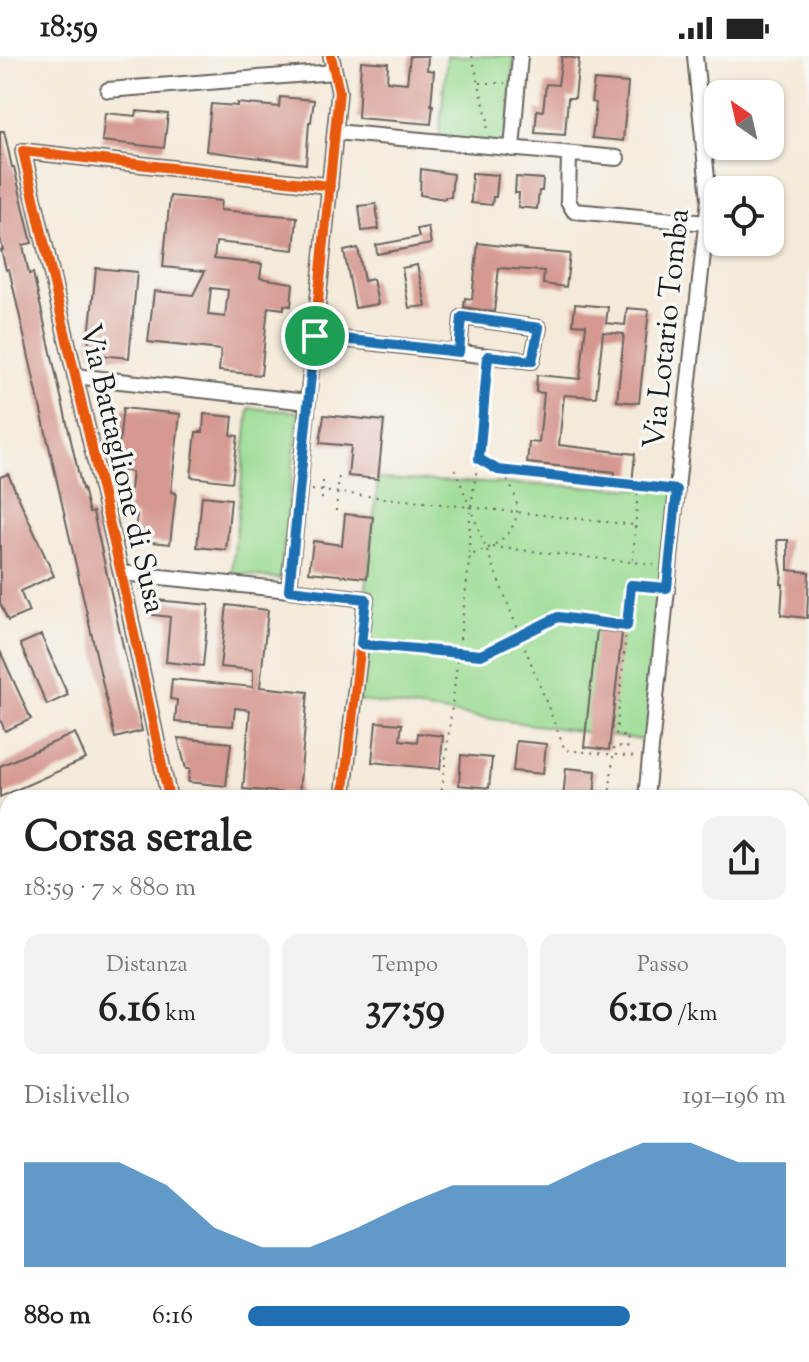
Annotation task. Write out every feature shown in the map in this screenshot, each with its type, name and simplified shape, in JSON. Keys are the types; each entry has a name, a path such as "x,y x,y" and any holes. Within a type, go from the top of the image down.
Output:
{"street":[{"path":"289,590 339,92 331,56"},
{"path":"512,149 520,56"},
{"name":"Via Lotario Tomba","path":"695,56 707,176"},
{"path":"108,90 334,72"},
{"path":"335,132 617,158"},
{"name":"Via Battaglione di Susa","path":"167,790 121,573 23,151 330,186"},
{"path":"569,154 568,201 574,211 704,223"},
{"name":"Via Lotario Tomba","path":"647,790 704,250"},
{"path":"315,336 532,361 539,328 462,317 459,352"},
{"path":"75,376 308,402"},
{"path":"121,573 366,599 344,790"}],"path":[{"path":"472,56 488,121 487,140"},
{"path":"479,83 509,83"},
{"path":"442,790 470,555 470,507 479,459 488,356"},
{"path":"470,555 486,551 499,543 510,531 517,506 513,489 498,470 479,459"},
{"path":"455,469 565,750 650,759"},
{"path":"498,470 677,490"},
{"path":"336,511 339,475"},
{"path":"322,499 323,481"},
{"path":"633,562 638,486"},
{"path":"299,488 635,525"},
{"path":"492,547 669,566"},
{"path":"610,790 614,747 627,748 628,737 616,735 631,585 667,588"},
{"path":"361,644 481,655 558,617 627,626"}],"green space":[{"path":"447,56 514,56 506,148 439,138"},
{"path":"249,408 299,412 280,579 232,573"},
{"path":"378,479 677,490 652,741 354,700"}],"building":[{"path":"410,56 428,56 427,70 434,71 431,124 358,118 361,61 388,63 387,81 407,83"},
{"path":"562,56 579,59 575,98 568,98 565,135 535,133 537,110 543,111 546,84 558,85"},
{"path":"594,80 628,83 623,141 592,138 596,103 591,102"},
{"path":"280,97 314,100 306,164 206,151 211,104 279,107"},
{"path":"137,111 168,114 164,148 102,141 105,113 136,116"},
{"path":"0,131 4,131 32,243 23,245 29,274 33,273 82,489 89,513 93,512 142,731 115,738 9,269 6,270 1,250"},
{"path":"421,169 453,174 451,197 420,195"},
{"path":"472,173 498,175 492,205 471,203"},
{"path":"516,177 543,179 537,209 518,207"},
{"path":"170,196 221,201 220,210 297,217 294,250 216,242 214,259 262,264 260,278 293,283 291,306 284,305 284,309 268,307 261,375 219,371 221,350 148,342 154,291 193,295 205,271 163,267","holes":["211,288 228,290 225,317 208,315"]},
{"path":"376,204 379,229 362,231 359,206"},
{"path":"428,227 431,244 377,254 376,245 419,237 417,229"},
{"path":"478,243 570,254 566,287 543,284 544,271 499,268 494,312 464,307 465,298 472,299"},
{"path":"358,248 364,281 373,279 378,304 355,308 344,251"},
{"path":"417,265 426,306 409,308 402,268"},
{"path":"96,268 137,272 129,358 90,354 88,347"},
{"path":"575,304 608,307 606,323 625,325 627,308 649,310 639,403 617,401 624,334 603,332 596,397 564,395 559,445 635,454 632,484 614,482 615,472 527,463 529,442 539,443 544,393 536,392 537,375 580,379 586,325 573,324"},
{"path":"123,408 180,414 171,492 176,493 170,544 134,540 137,515 127,514 132,472 116,470"},
{"path":"204,414 233,417 231,435 238,436 232,482 191,477 196,432 203,432"},
{"path":"324,415 384,421 378,479 348,476 351,446 320,443"},
{"path":"8,474 54,576 20,591 29,612 8,621 0,603 0,477"},
{"path":"202,496 231,499 226,550 197,547"},
{"path":"345,514 373,517 367,578 309,572 313,541 342,545"},
{"path":"777,540 788,540 788,570 809,572 807,618 781,615 783,584"},
{"path":"155,600 209,605 203,666 166,662 170,617 153,615"},
{"path":"227,605 268,610 260,687 308,692 299,790 243,789 250,710 235,708 233,726 175,722 177,700 170,699 172,679 253,687 253,670 220,667"},
{"path":"597,630 622,633 609,750 584,747"},
{"path":"41,635 68,695 47,705 20,644"},
{"path":"0,651 31,719 5,731 0,719"},
{"path":"376,722 402,724 400,740 417,742 418,733 443,736 440,769 372,762"},
{"path":"75,733 86,759 16,790 0,790 0,766"},
{"path":"178,738 231,743 226,786 188,782 190,769 186,769"},
{"path":"516,741 546,744 543,774 513,771"},
{"path":"461,755 492,758 489,788 459,785"},
{"path":"566,768 596,771 595,790 564,790"}],"cycle path":[{"path":"331,56 339,92 289,590 366,599 344,790"},
{"path":"167,790 121,573 23,151 330,186"}],"route":[{"path":"462,317 539,328 532,361 488,356 479,459 498,470 677,490 667,588 631,585 627,626 558,617 481,655 361,644 366,599 289,590 315,336 459,352 462,317"}]}
